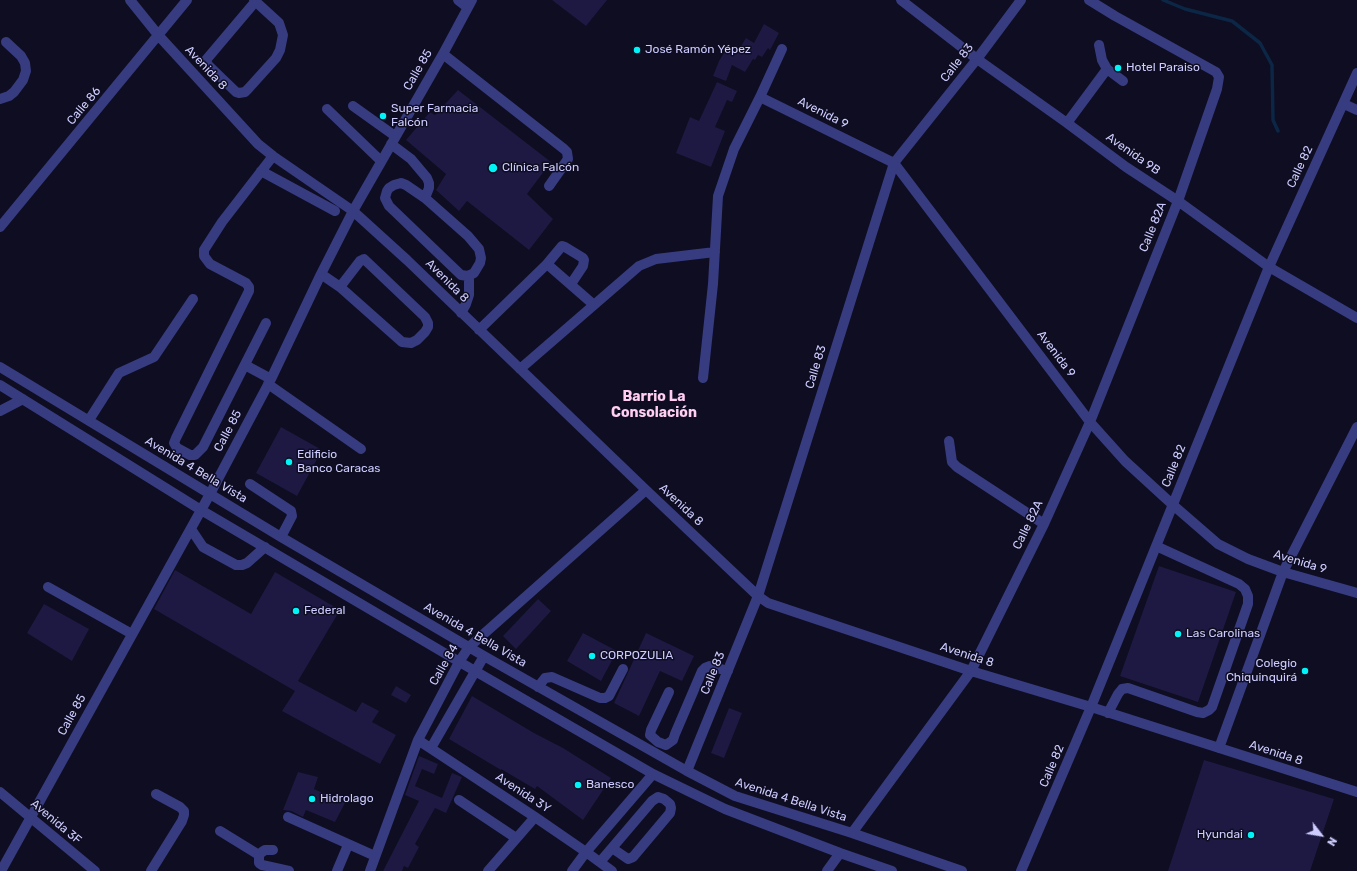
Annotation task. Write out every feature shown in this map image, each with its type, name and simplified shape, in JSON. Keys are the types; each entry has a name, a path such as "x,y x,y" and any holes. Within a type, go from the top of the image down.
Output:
{"street":[{"name":"Avenida 8","path":"130,0 159,36 258,144 272,156 354,210 646,490 758,596 768,603 971,671 1091,707 1357,792"},
{"name":"Calle 86","path":"0,227 159,36 187,0"},
{"path":"458,0 469,4"},
{"name":"Avenida 9B","path":"901,0 977,59 1126,167 1178,201 1269,267 1357,318"},
{"name":"Calle 83","path":"687,771 758,596 894,163 977,59 1021,0"},
{"name":"Calle 82A","path":"852,834 971,671 1044,524 1090,422 1178,201 1217,89 1219,77 1216,72 1089,0"},
{"path":"255,1 279,23 283,35 282,43 276,58 245,92 239,93 236,92 208,65 206,60 255,1"},
{"name":"Calle 85","path":"1,871 210,494 269,381 354,210 443,54 469,4"},
{"path":"0,99 9,96 14,92 26,71 25,63 21,56 6,42"},
{"path":"1099,45 1102,60 1107,70 1123,81"},
{"path":"703,378 713,284 718,196 734,149 782,49"},
{"path":"443,54 567,152 568,159 549,186"},
{"path":"1067,123 1107,70"},
{"name":"Calle 82","path":"1021,871 1091,707 1269,267 1357,73"},
{"name":"Avenida 9","path":"760,97 894,163 1090,422 1124,461 1218,544 1248,559 1283,572 1357,593"},
{"path":"1344,104 1357,110"},
{"path":"353,106 393,140 427,178 429,188 425,198"},
{"path":"327,109 381,161"},
{"path":"266,323 203,447 195,455 190,455 177,448 174,443 176,438 249,291 249,286 246,283 210,264 204,256 204,250 222,222 272,156"},
{"path":"261,171 335,211"},
{"path":"400,183 406,185 425,198 468,236 479,249 481,258 480,263 474,273 468,276 459,273 389,206 385,198 386,191 394,185 400,183"},
{"path":"479,330 547,264 562,246 565,246 584,260 583,266 571,284"},
{"path":"520,369 639,266 656,259 715,252"},
{"path":"321,274 340,287 402,342 411,343 417,340 428,327 426,317 364,260 360,260 340,287"},
{"path":"547,264 594,305"},
{"path":"461,313 469,295 468,276"},
{"path":"89,420 119,373 154,357 193,299"},
{"path":"244,365 269,381 361,449"},
{"name":"Avenida 4 Bella Vista","path":"0,367 281,537 469,648 687,771 735,796 962,871"},
{"path":"0,385 201,510 653,774 725,809 840,853 892,871"},
{"path":"0,411 24,399"},
{"path":"1219,748 1283,572 1357,427"},
{"path":"949,441 952,462 956,467 1044,524"},
{"path":"250,484 291,511 292,516 281,537"},
{"name":"Calle 84","path":"370,871 418,740 459,662 469,648 646,490"},
{"path":"191,529 203,547 236,565 247,563 265,547"},
{"path":"1108,713 1118,694 1122,690 1128,688 1197,712 1203,713 1209,710 1212,707 1248,604 1248,596 1239,584 1156,546"},
{"path":"48,587 132,634"},
{"path":"431,748 484,656"},
{"path":"669,692 650,735 658,742 666,745 673,740 702,671 710,666 728,671"},
{"path":"538,687 545,678 552,677 600,698 605,698 609,696 623,669"},
{"name":"Avenida 3Y","path":"418,740 535,817 612,871"},
{"path":"572,871 586,852 653,774"},
{"name":"Avenida 3F","path":"0,792 95,871"},
{"path":"151,871 184,816 184,811 180,807 156,794"},
{"path":"600,862 612,848 655,799 658,797 664,799 670,804 670,812 633,857 628,859 612,848"},
{"path":"459,800 516,838"},
{"path":"288,817 348,845 376,856"},
{"path":"488,871 535,817"},
{"path":"220,830 259,855"},
{"path":"337,871 348,845"},
{"path":"273,850 265,850 259,855 259,863 289,871"},
{"path":"827,871 840,853"}],"building":[{"path":"552,0 607,0 586,26"},
{"path":"764,24 779,33 770,50 768,48 762,57 758,55 755,60 753,59 745,72 732,65 726,81 713,76 719,61 727,48 736,54 746,38 754,43"},
{"path":"717,82 737,91 732,102 727,100 715,127 725,131 711,167 676,153 690,117 699,121"},
{"name":"Clínica Falcón","path":"458,90 551,162 527,194 553,219 529,250 467,201 459,211 436,190 446,174 406,140 430,112 435,115"},
{"name":"Edificio Banco Caracas","path":"281,427 322,450 297,496 256,473"},
{"name":"Las Carolinas","path":"1159,566 1236,592 1198,702 1120,676"},
{"path":"175,570 251,614 275,572 340,610 298,681 356,712 362,702 379,711 372,722 396,735 380,764 282,711 295,691 154,609"},
{"path":"538,599 551,611 516,649 503,636"},
{"path":"44,604 89,629 72,661 27,633"},
{"name":"CORPOZULIA","path":"583,633 617,651 601,681 567,661"},
{"path":"646,633 694,656 682,681 660,671 639,716 614,703"},
{"path":"396,686 411,695 406,703 391,695"},
{"path":"472,696 534,733 563,748 611,778 583,820 537,786 535,789 449,739"},
{"path":"729,708 742,713 724,758 711,753"},
{"path":"419,756 438,764 434,774 422,769 415,786 442,798 452,773 462,777 446,813 435,808 415,844 419,847 408,868 404,866 402,871 383,871 419,801 405,795"},
{"name":"Hyundai","path":"1204,760 1334,799 1310,871 1168,871"},
{"name":"Hidrolago","path":"298,772 318,777 314,789 345,803 335,822 306,810 303,817 291,811 283,810"}],"waterway":[{"path":"1163,0 1185,9 1232,21 1260,43 1272,65 1273,120 1278,131"}],"place":[{"name":"José Ramón Yépez","path":"637,50"},
{"name":"Hotel Paraiso","path":"1118,68"},
{"name":"Super Farmacia Falcón","path":"383,116"},
{"name":"Clínica Falcón","path":"493,168"},
{"name":"Edificio Banco Caracas","path":"289,462"},
{"name":"Federal","path":"296,611"},
{"name":"Las Carolinas","path":"1178,634"},
{"name":"CORPOZULIA","path":"592,656"},
{"name":"Colegio Chiquinquirá","path":"1305,671"},
{"name":"Banesco","path":"578,785"},
{"name":"Hidrolago","path":"312,799"},
{"name":"Hyundai","path":"1251,835"}],"district":[{"name":"Barrio La Consolación","path":"654,406"}]}
